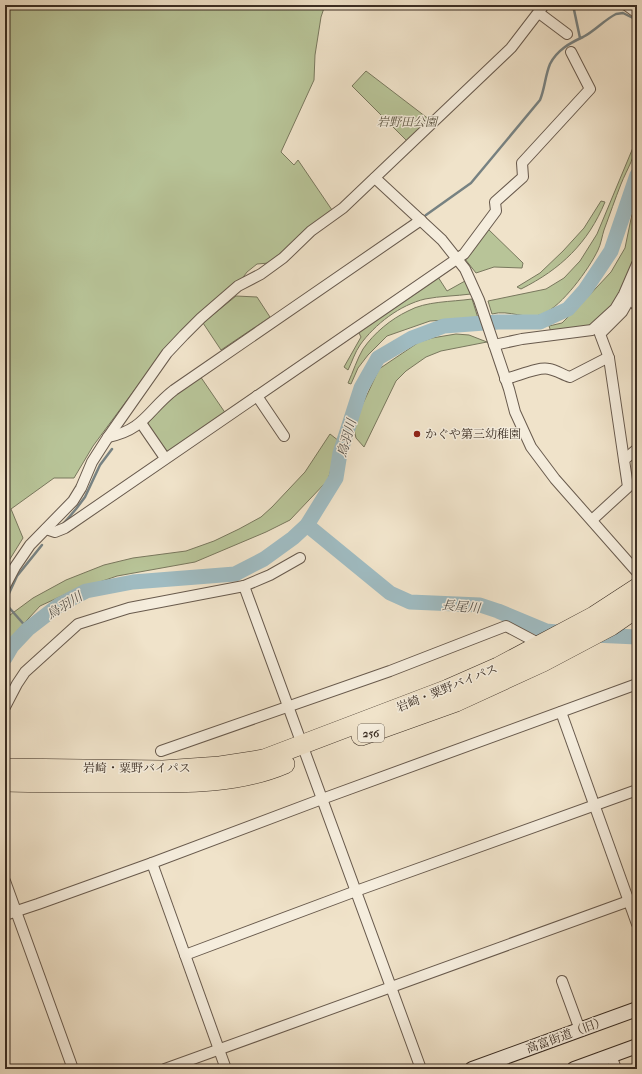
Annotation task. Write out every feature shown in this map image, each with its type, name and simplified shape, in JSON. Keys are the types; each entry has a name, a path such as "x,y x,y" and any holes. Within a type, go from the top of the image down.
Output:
{"highway":[{"name":"岩崎・粟野バイパス","path":"304,750 498,667 584,621 637,588"},
{"name":"岩崎・粟野バイパス","path":"5,782 50,784 164,777 264,759 304,750 456,702 543,662 611,626 637,608"},
{"name":"岩崎・粟野バイパス","path":"5,768 164,777"}],"street":[{"path":"626,5 637,13"},
{"path":"5,586 15,567 30,545 73,501 81,488 92,462 167,354 201,318 238,286 261,274 283,258 311,231 343,208 511,48 541,9 567,34"},
{"path":"46,529 55,532 65,528 464,254 477,239 496,211 495,202 523,177 522,163 590,89 571,52"},
{"path":"375,178 442,240 458,259 471,280 479,300 515,412 531,447 555,479 637,572"},
{"path":"108,437 122,434 141,423 164,398 174,390 421,220"},
{"path":"493,343 592,330 615,310 624,294 637,264"},
{"path":"592,520 628,487 609,358 600,334 622,312 630,298 637,279"},
{"path":"630,298 637,306"},
{"path":"505,379 538,369 548,368 570,376 605,358 609,358"},
{"path":"257,396 284,436"},
{"path":"141,423 165,458"},
{"path":"624,460 637,449"},
{"path":"5,707 25,672 78,624 129,608 244,586 270,575 300,558"},
{"path":"244,586 421,1069"},
{"path":"161,751 390,671 506,626 547,641"},
{"path":"5,915 152,863 637,684"},
{"path":"561,712 594,805 633,899 637,924"},
{"path":"185,955 356,891 637,790"},
{"path":"152,863 226,1069"},
{"path":"5,881 73,1069"},
{"path":"165,1069 633,899"},
{"path":"562,981 580,1030"},
{"name":"高富街道（旧）","path":"472,1069 637,1009"},
{"path":"574,1069 637,1046"},
{"path":"611,1055 616,1069"}],"green space":[{"path":"5,5 325,5 321,17 315,55 314,80 281,152 294,165 298,160 332,210 269,263 257,264 247,272 232,292 170,342 93,446 74,478 54,478 11,509 23,538 5,567"},
{"name":"岩野田公園","path":"366,71 430,120 408,142 352,86"},
{"path":"637,138 634,156 621,184 599,248 594,258 574,286 558,303 543,314 537,316 524,316 505,313 492,314 488,301 546,289 564,278 580,261 597,234"},
{"path":"601,201 605,202 598,217 572,253 549,273 521,289 517,287 540,273 563,251 584,228"},
{"path":"637,203 637,258 623,289 612,306 600,320 582,329 551,332 549,326 562,323 611,272 625,248 632,214"},
{"path":"488,229 523,263 522,268 494,267 476,273 465,259"},
{"path":"438,277 447,291 465,281 471,294 425,299 397,311 389,316 366,337 358,348 348,370 344,367 361,337 358,331"},
{"path":"236,296 257,297 270,317 221,350 203,323"},
{"path":"472,299 478,318 430,321 387,336 368,355 358,368 351,384 348,383 357,361 367,343 383,327 395,318 423,305"},
{"path":"456,334 469,335 487,342 441,351 426,357 406,371 396,381 364,447 356,438 353,425 379,369 419,342"},
{"path":"200,376 226,414 163,456 143,429 169,399"},
{"path":"330,434 339,441 328,480 290,520 266,532 195,562 117,576 68,593 40,606 5,644 5,621 10,615 33,598 66,580 104,565 133,558 186,551 214,541 261,517 305,472"}],"waterway":[{"path":"573,5 580,38"},
{"path":"426,215 471,183 540,100 550,64 560,51 569,44 587,35 607,19 616,14 623,13 637,20"},
{"name":"鳥羽川","path":"5,658 12,646 28,629 59,605 86,591 133,582 235,574 264,559 293,538 307,525 336,478 340,453 361,388 378,358 412,338 444,326 498,322 540,322 568,309 585,290 611,251 637,175"},
{"path":"64,523 85,497 100,465 112,449"},
{"name":"長尾川","path":"307,525 390,593 410,602 480,605 546,631 567,633"},
{"path":"5,602 17,576 42,545"},
{"path":"5,603 28,629"},
{"name":"長尾川","path":"593,635 637,637"}],"place":[{"name":"かぐや第三幼稚園","path":"417,434"}]}
